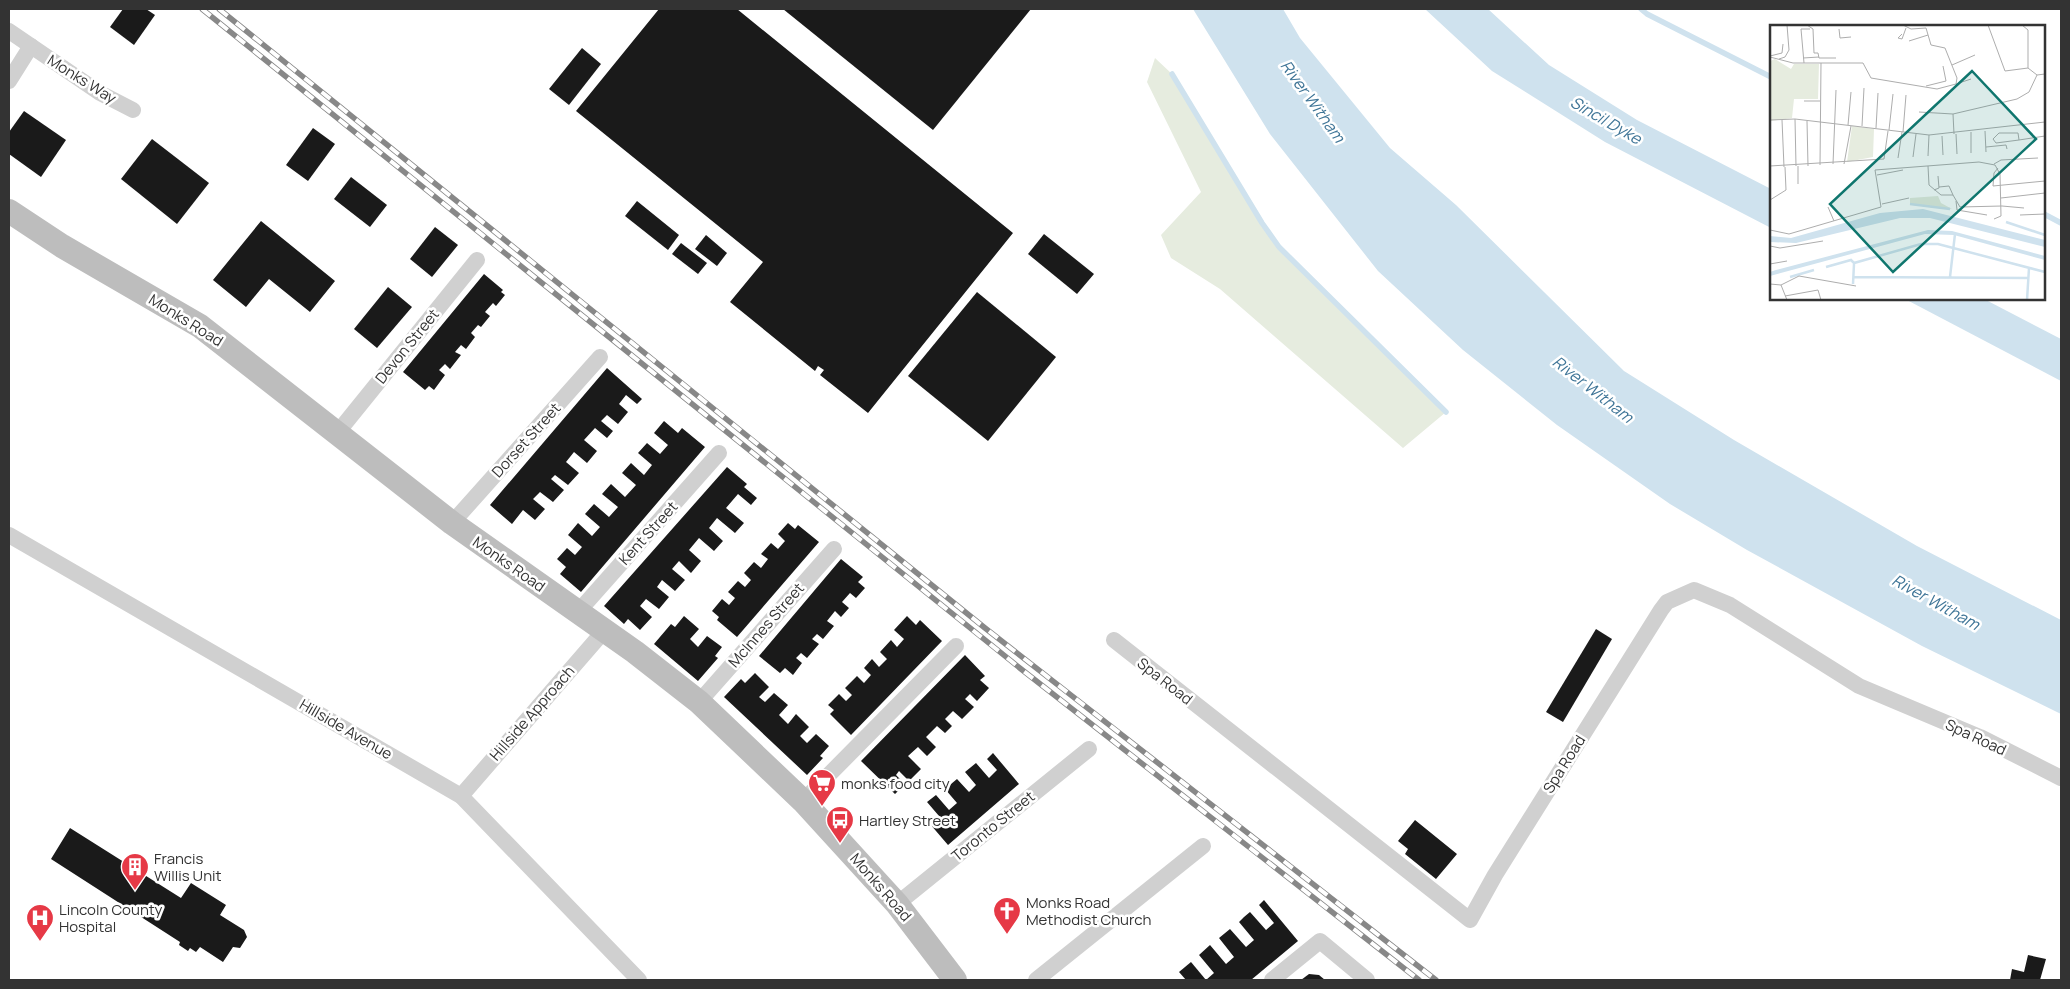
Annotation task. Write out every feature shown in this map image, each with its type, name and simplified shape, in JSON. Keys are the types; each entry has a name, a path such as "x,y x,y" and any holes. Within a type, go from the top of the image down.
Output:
{"main road":[{"name":"Monks Road","path":"9,211 62,246 200,326 452,523 604,630 698,702 803,801 897,904 955,980"}],"street":[{"name":"Monks Way","path":"9,31 100,93 133,110"},
{"name":"Monks Way","path":"9,81 31,46"},
{"name":"Devon Street","path":"338,432 477,260"},
{"name":"Dorset Street","path":"452,523 600,357"},
{"name":"Kent Street","path":"578,612 719,453"},
{"name":"Hillside Avenue","path":"9,535 461,796 639,980"},
{"name":"McInnes Street","path":"698,702 834,548"},
{"name":"Spa Road","path":"1114,640 1470,920 1500,867 1661,610 1667,602 1694,590 1730,606 1859,686 1980,737 2061,778"},
{"name":"Hillside Approach","path":"461,796 604,630"},
{"path":"803,801 956,646"},
{"name":"Toronto Street","path":"897,904 1089,749"},
{"path":"1036,980 1203,846"},
{"path":"1272,980 1320,940 1367,980"}],"shaded area":[{"path":"1155,58 1172,74 1262,223 1279,247 1446,412 1403,448 1220,289 1171,258 1161,235 1201,192 1147,82"}],"water":[{"name":"River Witham","path":"1193,9 1283,9 1300,38 1390,148 1456,205 1624,371 1734,440 1917,546 2061,620 2061,714 1922,646 1747,550 1670,504 1557,425 1463,350 1378,271 1270,134"},
{"name":"Sincil Dyke","path":"1425,9 1488,9 1549,65 1637,120 1770,188 1770,227 1605,142 1492,71"},
{"path":"1907,300 1986,300 2061,339 2061,381"}],"building":[{"path":"123,9 146,9 155,15 134,45 110,27"},
{"path":"659,9 737,9 1013,233 868,413 820,375 824,370 818,366 815,371 730,302 763,262 576,111"},
{"path":"783,9 1031,9 933,130"},
{"path":"582,48 601,64 569,105 549,89"},
{"path":"24,111 66,140 41,177 9,154 9,132"},
{"path":"313,128 335,144 308,181 286,165"},
{"path":"152,139 209,183 177,224 121,179"},
{"path":"351,177 387,205 370,227 334,199"},
{"path":"637,201 679,235 668,250 625,216"},
{"path":"261,221 335,281 310,312 269,279 246,307 213,280"},
{"path":"435,227 458,245 432,277 410,259"},
{"path":"1044,234 1094,274 1077,294 1028,254"},
{"path":"706,235 727,253 717,266 695,249"},
{"path":"681,243 707,263 698,274 672,254"},
{"path":"484,274 503,290 501,292 505,295 496,306 493,303 485,312 490,316 481,327 478,325 471,333 475,337 466,349 461,345 455,352 461,355 450,369 445,364 439,370 445,375 434,390 429,386 425,390 403,372"},
{"path":"388,287 412,307 377,348 354,329"},
{"path":"977,292 1056,357 988,441 908,376"},
{"path":"607,368 642,399 637,404 626,395 619,404 628,412 618,424 607,415 601,421 613,431 607,438 595,428 584,440 597,451 587,463 574,452 566,462 579,473 568,485 555,475 551,479 564,490 553,502 540,492 533,499 545,509 535,520 523,510 512,524 490,505"},
{"path":"664,421 678,433 682,428 705,447 581,592 560,574 566,567 557,559 567,548 575,555 582,547 568,535 578,523 592,536 600,527 585,514 594,504 609,517 618,507 602,494 611,484 625,497 636,485 622,473 631,463 644,475 652,465 638,453 647,443 660,454 668,445 654,433"},
{"path":"727,467 747,484 744,487 757,498 751,505 738,494 726,508 744,523 735,533 717,518 709,528 723,541 714,551 699,538 689,550 701,561 691,573 679,561 672,569 685,580 675,591 662,580 657,587 669,597 659,609 646,599 640,606 652,617 640,630 628,619 624,624 604,606"},
{"path":"788,523 795,529 798,525 819,542 737,637 717,620 719,617 712,611 722,599 729,605 735,598 728,592 738,581 745,587 751,580 744,573 754,562 761,568 768,559 761,554 771,543 778,549 785,541 778,534"},
{"path":"841,559 863,577 858,582 865,588 856,598 850,593 842,602 849,608 841,617 835,611 827,621 834,626 823,639 817,634 812,639 819,644 807,658 801,653 796,658 802,663 793,675 785,668 780,673 759,656"},
{"path":"684,616 699,629 690,639 698,647 707,636 722,647 715,656 718,658 698,681 654,644 671,624 675,627"},
{"path":"907,616 916,625 920,620 942,641 851,735 830,714 834,710 828,705 839,694 846,701 852,695 845,688 857,676 864,683 871,675 864,668 872,659 879,667 887,659 880,652 891,640 897,647 904,639 894,630"},
{"path":"1596,629 1612,639 1563,722 1546,712"},
{"path":"965,655 985,676 980,680 989,688 977,701 970,694 965,699 974,707 962,719 953,711 945,719 952,726 945,733 937,726 926,737 936,747 927,756 918,747 908,756 921,769 909,781 899,771 896,775 905,784 895,794 861,761"},
{"path":"755,673 769,687 759,697 765,702 774,693 788,705 779,715 788,724 796,714 809,727 800,736 807,743 816,734 829,746 820,756 823,758 807,775 724,697 741,679 745,683"},
{"path":"993,753 1019,784 948,845 930,824 939,816 927,802 936,795 949,810 957,803 945,789 957,779 969,792 976,785 965,772 976,763 989,778 997,770 987,759"},
{"path":"1415,820 1457,854 1436,879 1405,854 1408,849 1398,841"},
{"name":"Francis Willis Unit","path":"70,828 181,898 191,883 226,905 220,915 244,930 247,937 240,948 233,947 223,962 200,947 196,952 190,948 188,951 179,945 180,942 51,859"},
{"path":"1264,900 1298,941 1251,980 1206,980 1214,973 1199,955 1210,945 1226,964 1234,957 1219,938 1230,929 1246,947 1254,940 1239,922 1250,912 1266,930 1274,923 1259,905"},
{"path":"2028,955 2046,959 2040,980 2010,980 2012,969 2024,972"},
{"path":"1191,962 1206,980 1186,980 1179,972"},
{"path":"1309,974 1319,975 1325,980 1301,980"}],"waterway":[{"path":"1641,9 1647,14 1770,76"},
{"path":"1172,74 1262,223 1279,247 1446,412"},
{"path":"2045,215 2061,223"}],"railway":[{"path":"202,9 1021,669 1419,980"},
{"path":"219,9 985,628 1436,980"}],"place":[{"name":"monks food city","path":"822,807"},
{"name":"Hartley Street","path":"840,844"},
{"name":"Francis Willis Unit","path":"135,891"},
{"name":"Monks Road Methodist Church","path":"1007,935"},
{"name":"Lincoln County Hospital","path":"40,942"}]}
